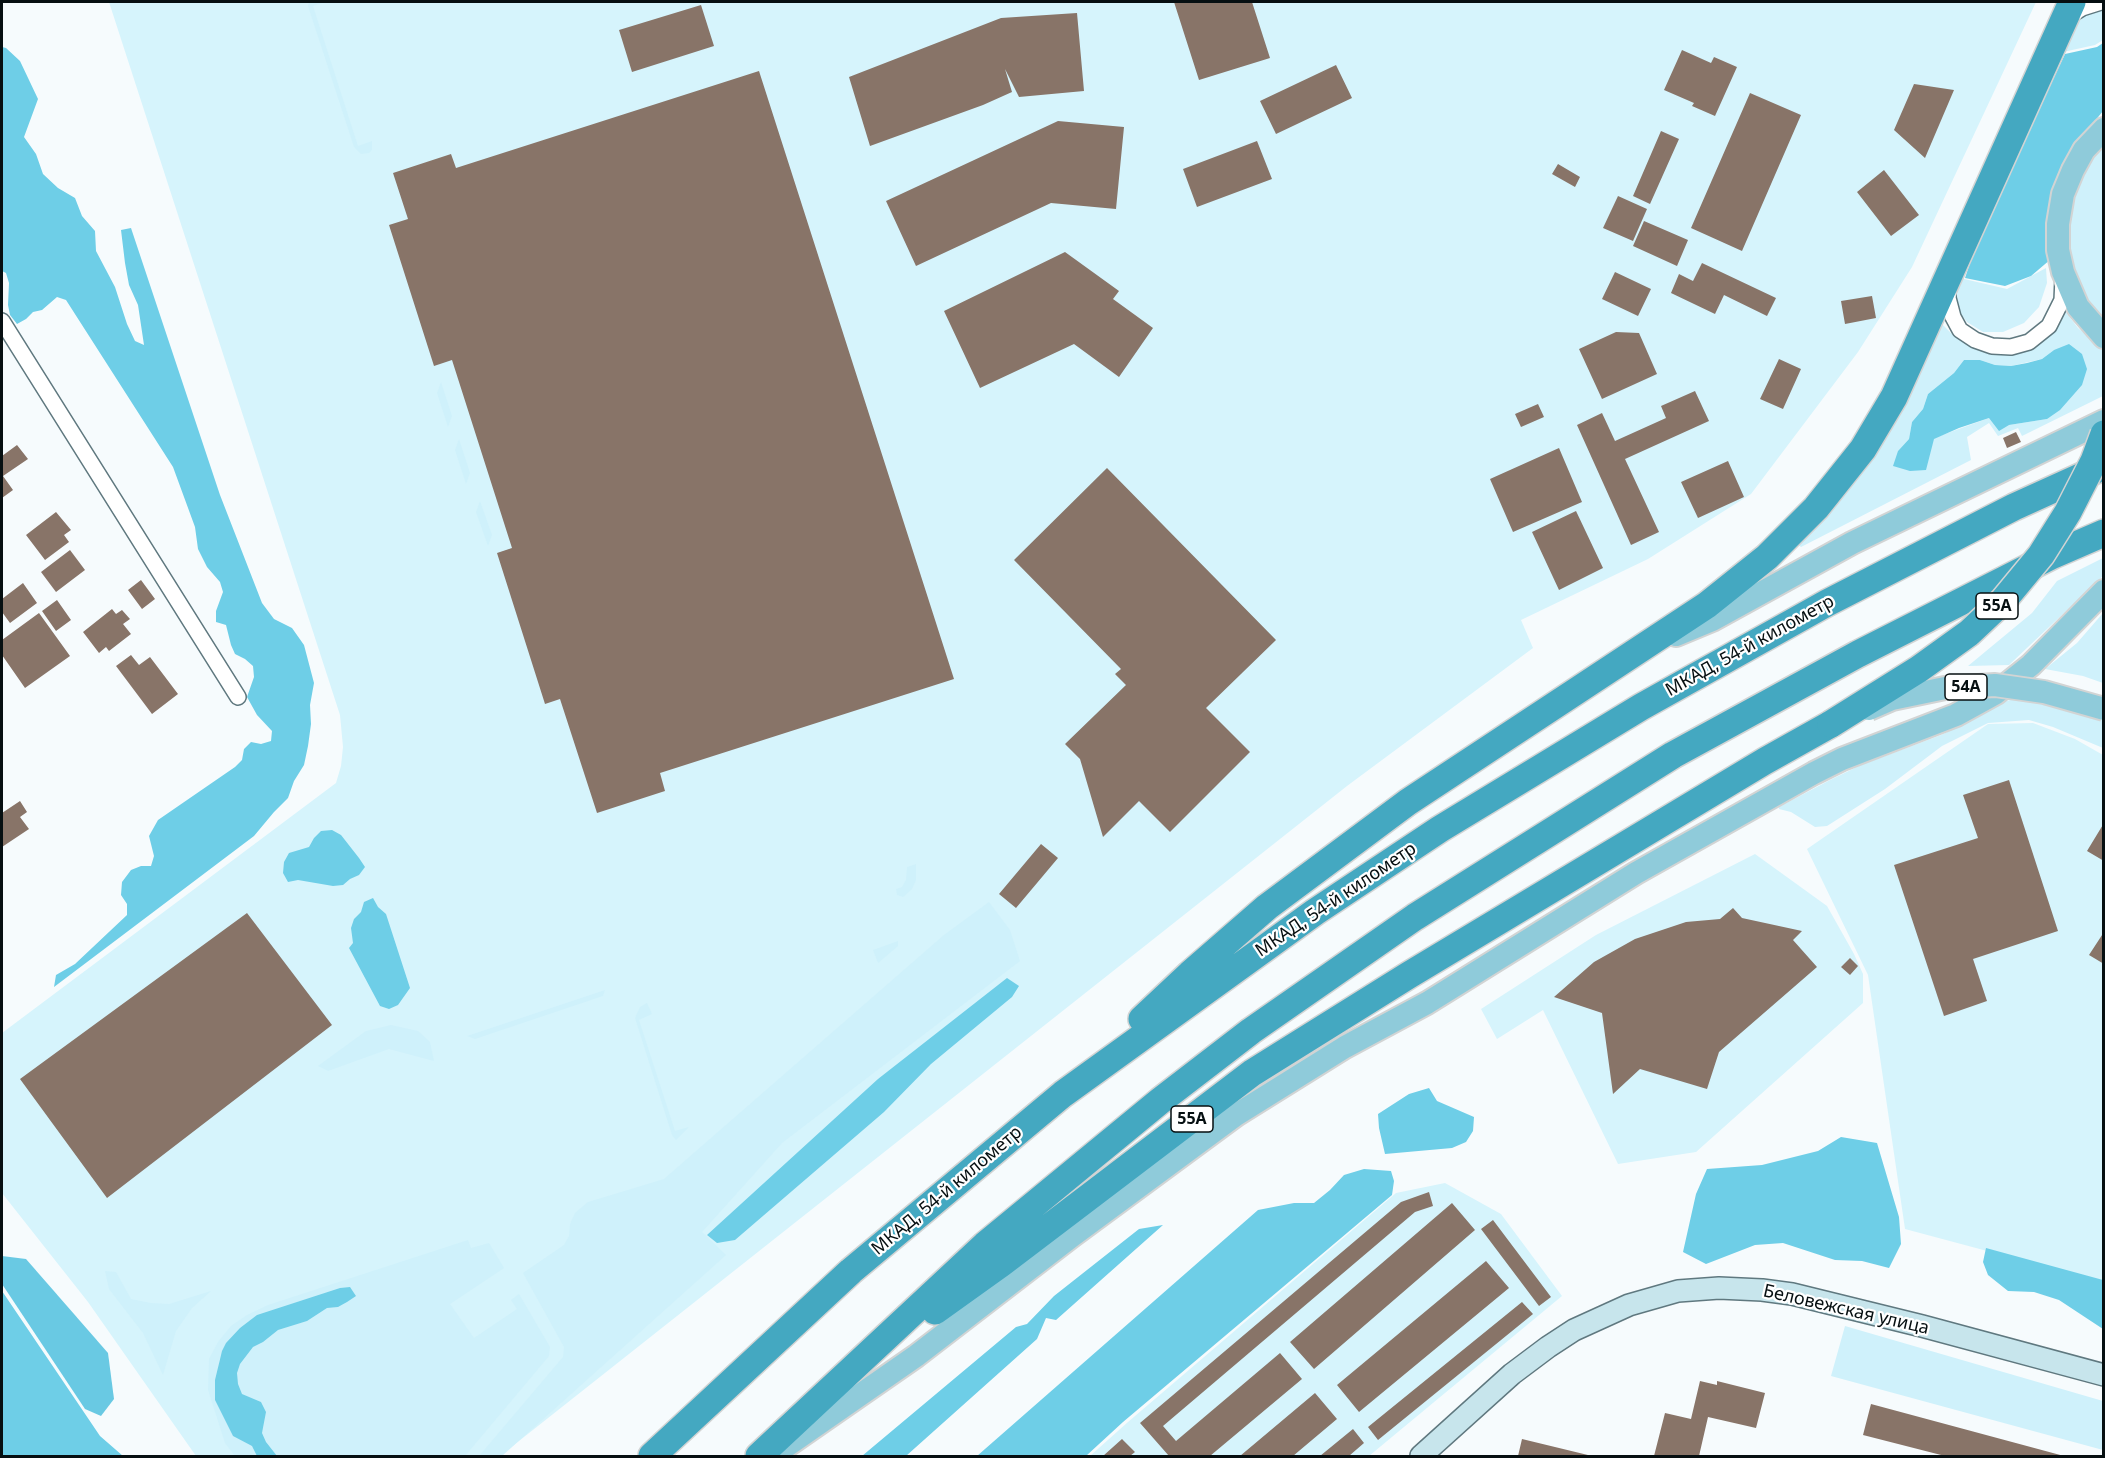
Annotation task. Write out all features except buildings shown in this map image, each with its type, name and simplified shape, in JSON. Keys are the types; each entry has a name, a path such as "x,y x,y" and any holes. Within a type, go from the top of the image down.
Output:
{"highway":[{"path":"1063,1094 1190,974 1267,907 1408,802 1707,605 1767,557 1816,508 1863,449 1894,397 2069,10"},
{"name":"55А","path":"855,1367 1002,1263 1252,1073 1409,975 1765,761 1831,724 1919,669 1969,633 2003,601 2041,555 2068,512 2094,461 2103,434"},
{"name":"МКАД, 54-й километр","path":"652,1456 851,1271 1063,1094 1324,905 1440,829 1641,706 1837,598 2014,507 2103,466"},
{"path":"759,1456 985,1245 1160,1101 1251,1031 1415,917 1673,755 1858,654 2053,555 2103,533"}],"main road":[{"path":"2103,129 2084,150 2073,170 2063,194 2058,224 2058,250 2063,272 2078,307 2103,337"},
{"path":"1631,655 1712,620 1851,543 2103,421"},
{"path":"770,1456 916,1356 1072,1236 1236,1115 1345,1047 1427,1003 1636,873 1814,773 1842,759 1956,715 1996,693 2031,665 2103,591"},
{"name":"54А","path":"1831,724 1893,699 1946,688 1995,685 2044,692 2103,709"}],"street":[{"path":"2069,10 2101,2"},
{"path":"1948,279 1947,298 1960,330 1992,346 2011,347 2029,342 2049,326 2062,300 2063,272"},
{"path":"2,321 237,697"},
{"name":"Беловежская улица","path":"1421,1456 1512,1374 1574,1330 1629,1305 1678,1291 1719,1288 1792,1294 2103,1375"}],"shaded area":[{"path":"109,2 2036,2 1912,267 1858,352 1751,494 1648,559 1521,620 1533,648 1347,786 500,1456 196,1456 88,1302 2,1193 2,1033 336,783 343,747 340,715"},
{"path":"309,2 325,2 313,6 358,146 372,141 372,150 369,153 361,154 354,147 308,6"},
{"path":"2103,10 2103,40 2095,45 2063,52 2080,15"},
{"path":"2103,43 2103,111 2081,138 2051,259 2031,276 2005,286 1965,278 1979,236 2065,54 2097,47"},
{"path":"2,47 20,61 38,99 24,137 36,154 43,174 58,188 75,198 82,216 95,231 96,251 115,287 127,324 135,341 144,345 138,305 129,285 121,230 131,228 220,495 262,603 274,619 292,628 304,645 314,683 310,705 311,724 304,765 294,781 288,798 254,836 54,987 56,975 75,964 127,915 127,904 121,895 122,882 131,870 141,866 151,866 154,856 149,836 158,820 235,767 242,760 244,749 251,742 261,744 271,741 272,731 257,715 247,697 254,677 253,666 235,654 226,625 216,622 216,611 223,592 220,582 207,567 198,549 195,527 173,467 66,300 57,297 42,310 33,312 17,324 10,315 9,283 6,273 2,271"},
{"path":"2103,139 2103,323 2092,311 2076,283 2064,241 2079,170"},
{"path":"2046,268 2047,283 2039,307 2024,323 2003,332 1983,332 1967,322 1954,305 1954,289 1960,278 2007,289"},
{"path":"2065,311 2078,328 2103,349 2103,396 2022,436 2018,428 1998,436 1989,423 1967,437 1971,460 1801,547 1795,542 1939,321 1954,336 1977,350 2004,353","holes":["2054,350 2047,419 2009,425 1989,418 1898,451 1909,439 1912,422 1923,409 1928,394 1954,373 1964,360 1980,360 1995,365 2011,366 2042,359"]},
{"path":"2069,344 2082,354 2087,369 2082,385 2060,410 2047,419 2009,425 1999,431 1989,418 1959,428 1934,439 1926,470 1910,471 1893,466 1898,451 1909,439 1912,422 1923,409 1928,394 1954,373 1964,360 1980,360 1995,365 2011,366 2042,359 2054,350"},
{"path":"441,382 452,416 448,427 437,393"},
{"path":"459,439 470,473 466,484 455,450"},
{"path":"480,501 492,535 488,546 476,512"},
{"path":"2103,558 2103,576 2009,665 1968,666 2032,613 2057,581"},
{"path":"2103,613 2103,683 2083,676 2045,669 2077,643"},
{"path":"2015,699 2053,702 2103,718 2103,748 2053,727 2029,720 1988,723 1942,746 1885,789 1827,826 1815,827 1791,812 1779,809 1861,765 1941,735 2006,701"},
{"path":"2033,723 2075,739 2103,755 2103,1282 1905,1229 1868,975 1807,849 1988,724"},
{"path":"332,830 341,835 365,867 359,875 343,885 333,886 298,880 288,882 283,873 284,862 289,853 309,847 321,831"},
{"path":"1755,854 1827,906 1863,974 1863,1003 1696,1152 1618,1164 1543,1010 1497,1039 1481,1009 1596,935"},
{"path":"916,864 916,880 912,889 903,897 897,895 896,889 902,887 906,880 907,867"},
{"path":"373,898 386,914 410,988 398,1005 389,1009 380,1006 349,948 353,943 351,928 354,919 361,912 364,902"},
{"path":"989,902 1010,930 1020,961 782,1143 702,1232 726,1255 502,1456 480,1455 563,1357 564,1347 523,1273 564,1245 569,1236 570,1224 575,1213 588,1202 664,1179 944,935"},
{"path":"898,941 898,946 878,963 873,950"},
{"path":"1007,978 1019,986 1012,997 931,1064 884,1112 735,1240 717,1243 707,1235 878,1079"},
{"path":"605,990 603,996 475,1039 467,1036"},
{"path":"647,1003 652,1014 639,1020 675,1131 689,1127 676,1140 672,1135 635,1018 640,1007"},
{"path":"391,1025 418,1031 430,1042 434,1061 389,1049 328,1071 318,1066 366,1031"},
{"path":"1429,1088 1437,1101 1474,1117 1473,1131 1466,1142 1452,1148 1385,1154 1378,1114 1409,1094"},
{"path":"1841,1137 1877,1143 1899,1217 1901,1244 1889,1268 1862,1261 1835,1260 1783,1243 1755,1245 1706,1264 1683,1252 1696,1194 1707,1169 1762,1165 1818,1151"},
{"path":"1364,1169 1391,1171 1394,1181 1392,1195 1123,1422 1086,1456 977,1456 1258,1210 1294,1203 1314,1203 1344,1175"},
{"path":"1445,1183 1501,1214 1562,1296 1369,1456 1090,1456 1396,1193"},
{"path":"1163,1225 1056,1320 1046,1318 1037,1339 906,1456 862,1456 1016,1327 1027,1324 1054,1296 1139,1229"},
{"path":"468,1240 471,1248 489,1243 504,1268 450,1304 474,1338 517,1309 511,1300 519,1294 550,1347 549,1356 465,1456 277,1456 271,1451 262,1433 266,1412 261,1402 242,1394 238,1384 236,1373 240,1364 253,1347 278,1330 307,1321 327,1308 338,1307 356,1296 350,1287 340,1288 257,1315 226,1343 219,1361 215,1400 233,1436 252,1446 257,1456 235,1456 225,1443 208,1390 209,1359 218,1342 231,1326 268,1305"},
{"path":"1986,1248 2103,1280 2103,1329 2059,1300 2034,1292 2008,1291 1988,1275 1983,1262"},
{"path":"2,1256 26,1259 108,1353 114,1399 101,1416 85,1409 2,1284"},
{"path":"105,1271 116,1272 131,1299 151,1303 169,1304 211,1291 192,1308 176,1331 163,1375 143,1333 109,1289"},
{"path":"350,1287 356,1296 338,1307 327,1308 307,1321 278,1330 253,1347 240,1364 237,1373 242,1394 261,1402 266,1412 262,1433 277,1456 257,1456 252,1446 233,1436 215,1400 215,1380 226,1343 257,1315 340,1288"},
{"path":"2,1291 100,1436 123,1456 2,1456"},
{"path":"1845,1326 2103,1401 2103,1450 1831,1376"}]}
